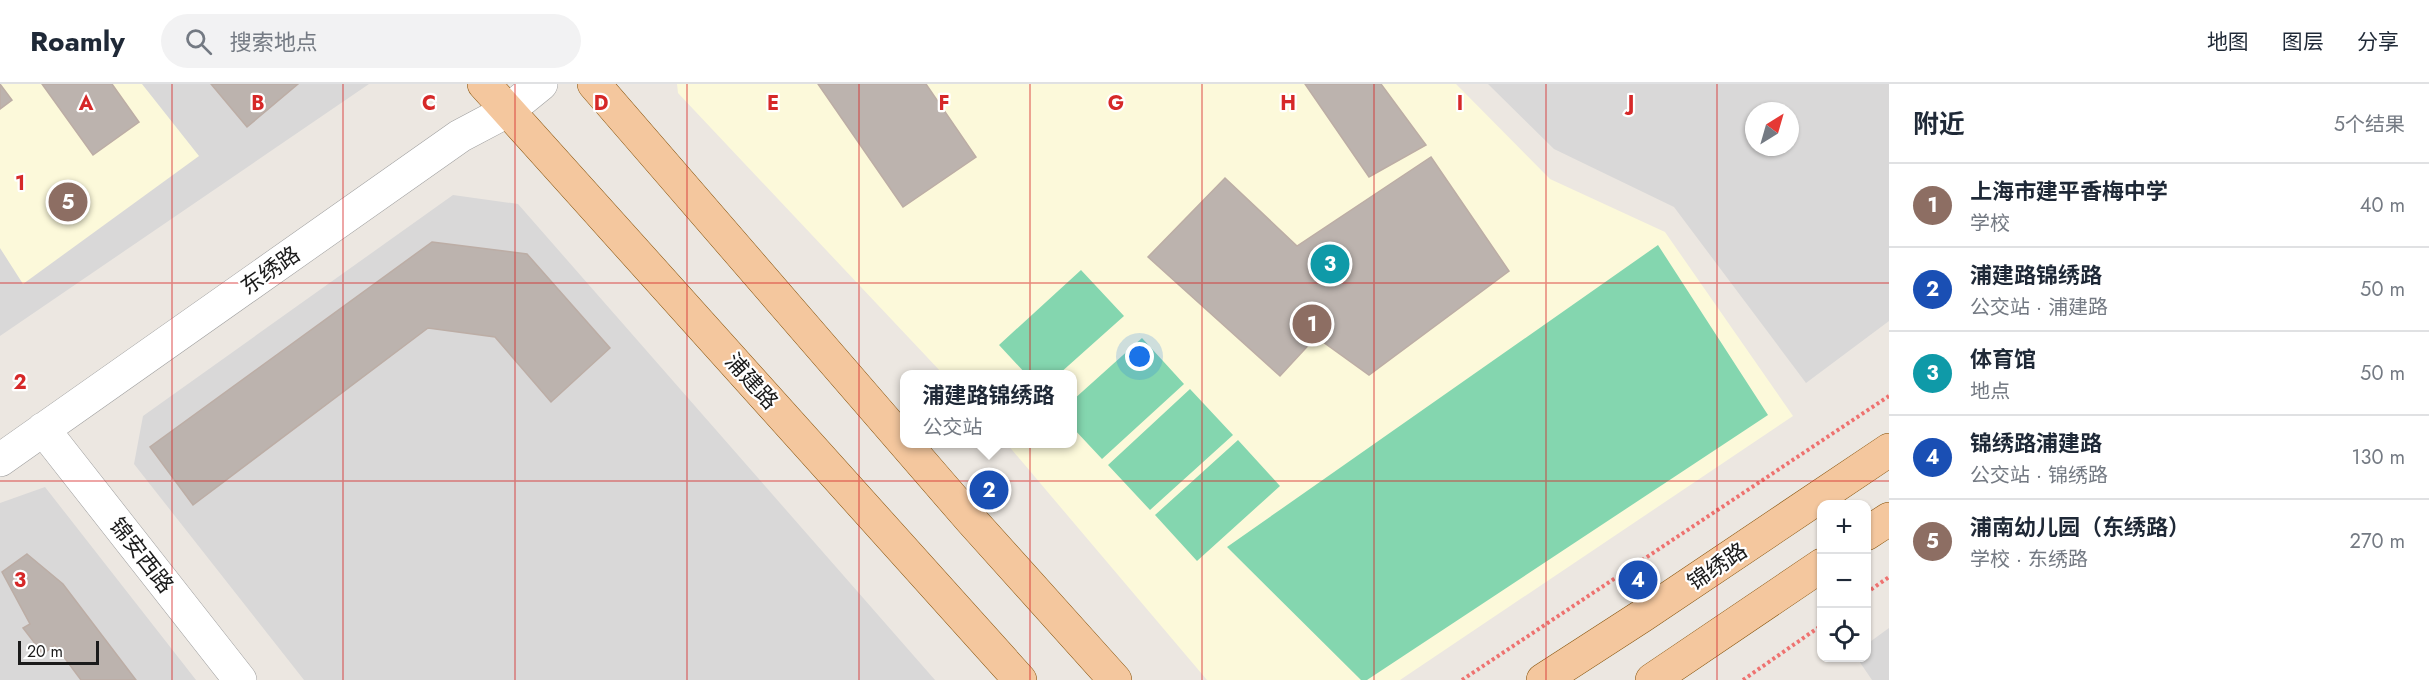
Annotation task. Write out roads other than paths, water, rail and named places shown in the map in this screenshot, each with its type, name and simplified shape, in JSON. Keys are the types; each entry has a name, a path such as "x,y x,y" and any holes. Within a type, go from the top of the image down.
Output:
{"main road":[{"name":"浦建路","path":"484,84 1020,680"},
{"path":"594,84 900,438"},
{"path":"909,448 1115,680"},
{"name":"锦绣路","path":"1543,680 1889,450"},
{"path":"1871,531 1889,519"},
{"path":"1652,680 1817,568"}],"street":[{"name":"东绣路","path":"0,459 460,136 509,110 541,84"},
{"name":"锦安西路","path":"43,429 240,680"}],"place":[{"name":"浦南幼儿园（东绣路）","path":"68,202"},
{"name":"体育馆","path":"1330,264"},
{"name":"上海市建平香梅中学","path":"1312,324"},
{"name":"浦建路锦绣路","path":"989,490"},
{"name":"锦绣路浦建路","path":"1638,580"}]}
